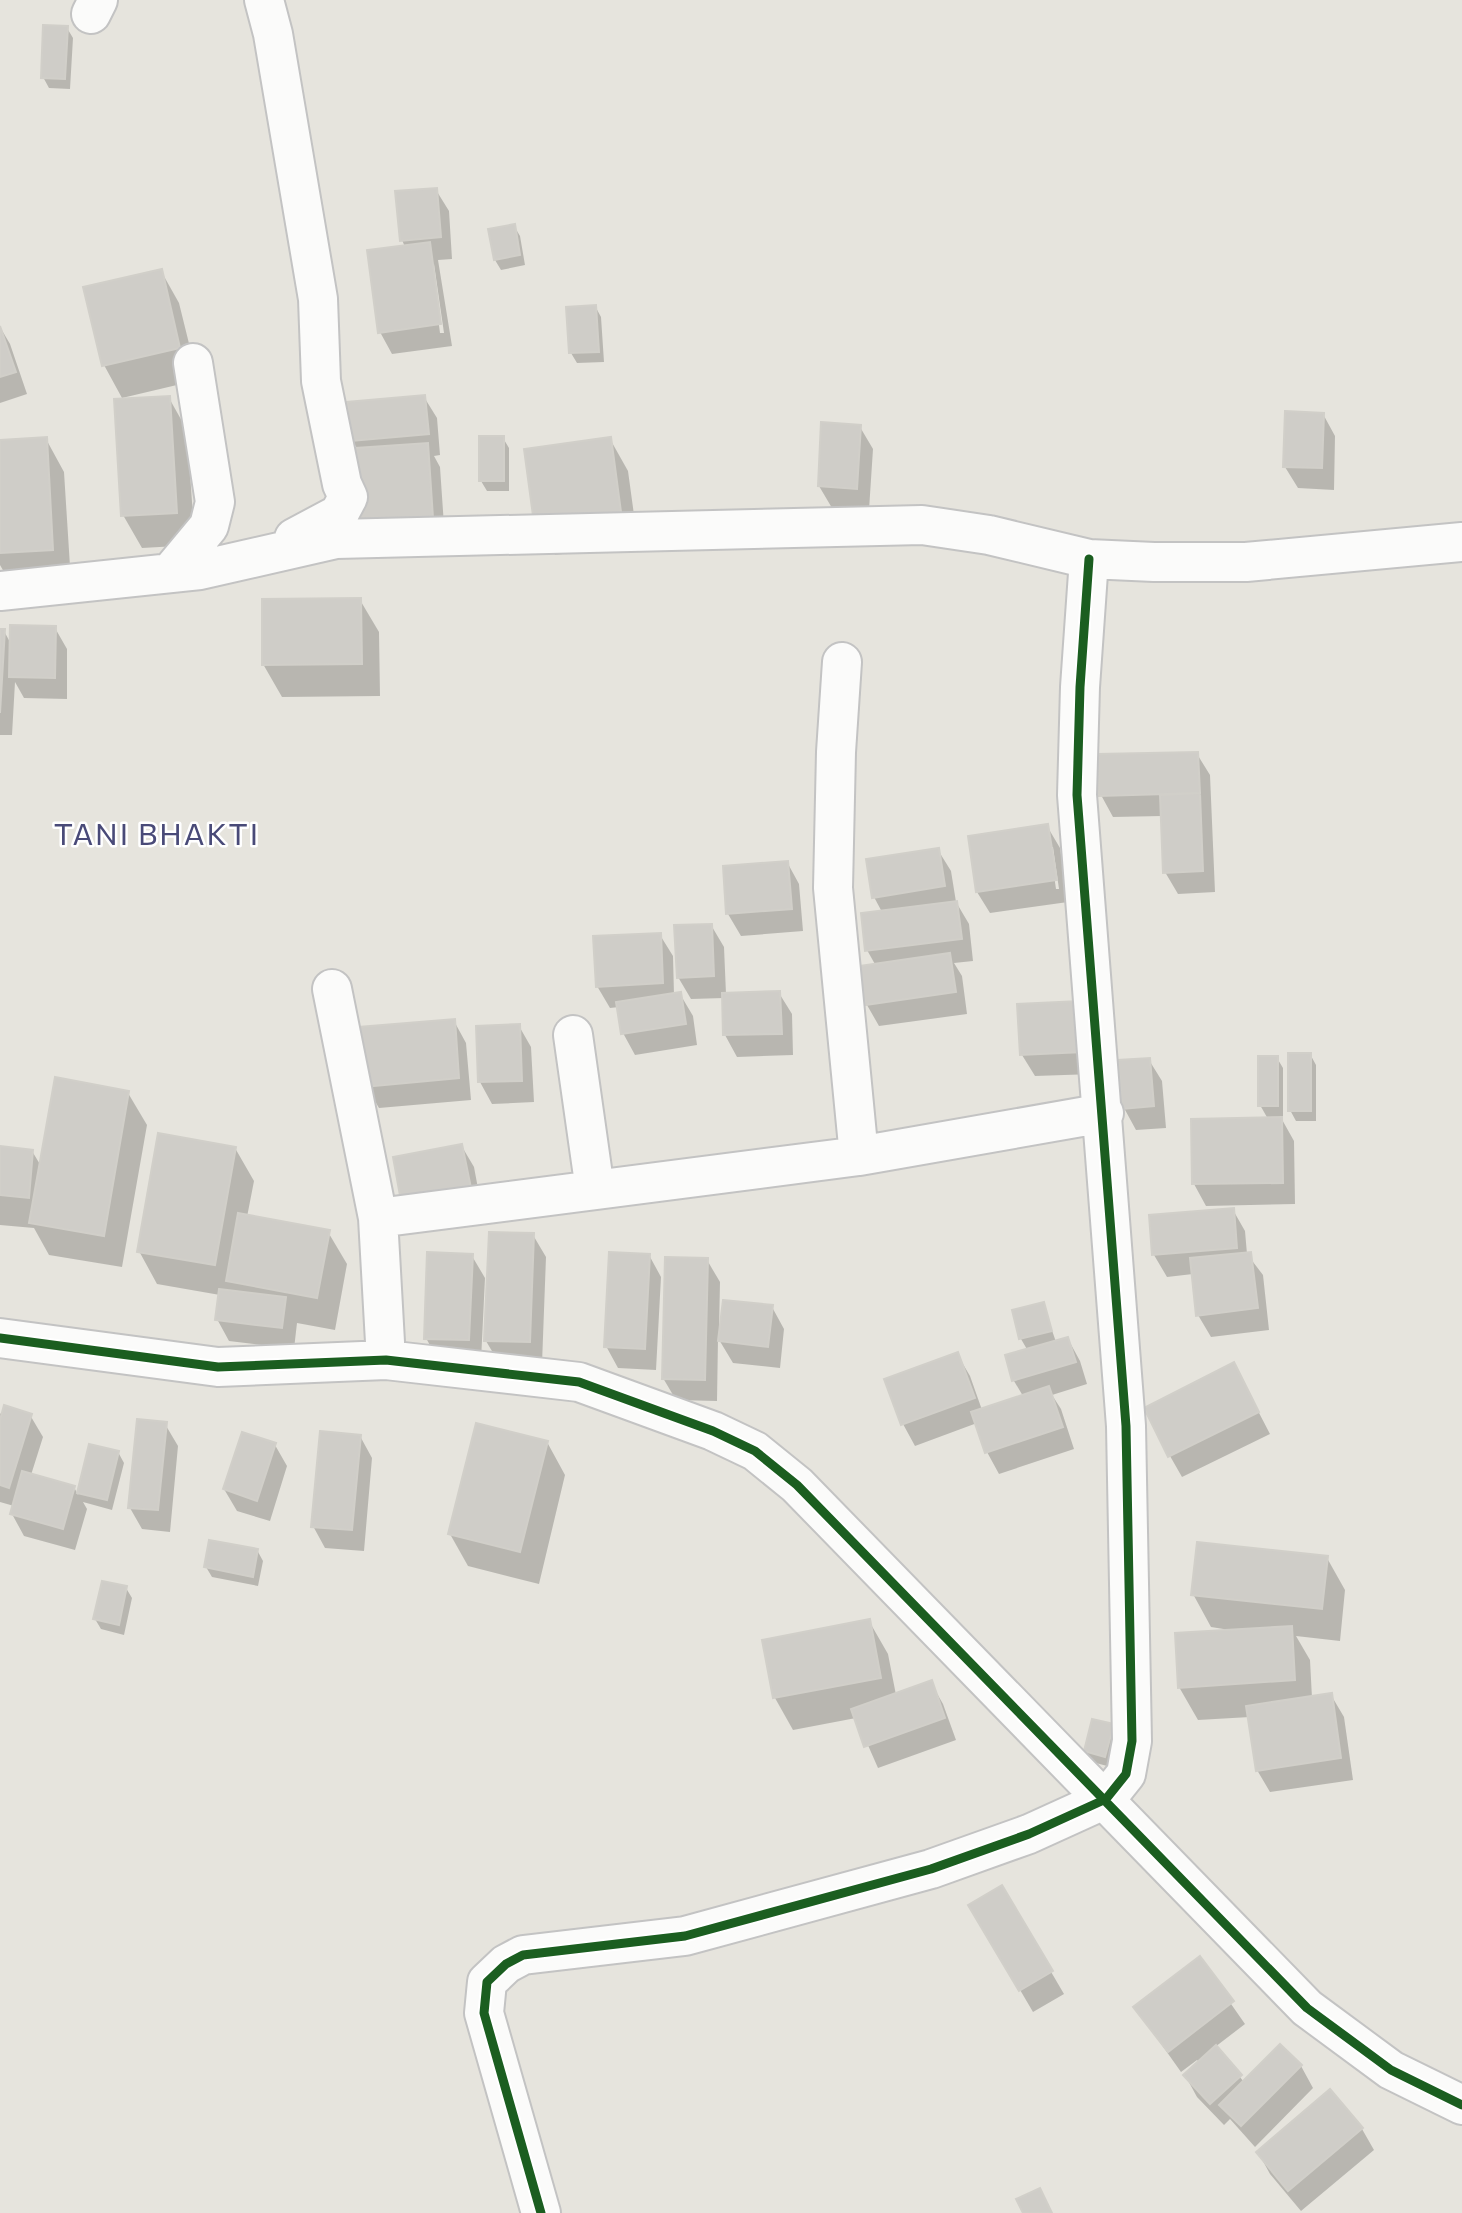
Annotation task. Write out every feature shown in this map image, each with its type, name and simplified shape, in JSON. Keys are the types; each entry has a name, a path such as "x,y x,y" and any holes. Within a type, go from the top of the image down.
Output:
{"street":[{"path":"251,558 339,514 348,497 342,484 321,381 318,299 273,34 264,0"},
{"path":"170,573 209,526 215,502 193,363"},
{"path":"0,591 170,573 336,539 922,525 989,535 1089,559 1246,562 1462,542"},
{"path":"541,2213 484,2013 487,1982 506,1964 523,1955 685,1936 931,1869 1029,1834 1106,1799 1126,1774 1132,1741 1126,1426 1104,1113 1077,794 1080,687 1089,559"},
{"path":"842,662 833,888 859,1156"},
{"path":"332,989 378,1218 386,1360"},
{"path":"573,1035 595,1190"},
{"path":"378,1218 859,1156 1104,1113"},
{"path":"0,1338 218,1367 386,1360 579,1382 755,1451 797,1485 1307,2008 1391,2070 1462,2105"}],"building":[{"path":"43,25 68,26 65,79 41,78"},
{"path":"437,188 441,237 400,241 395,191"},
{"path":"515,224 520,255 494,260 488,229"},
{"path":"430,242 441,324 378,333 367,250"},
{"path":"162,269 180,348 102,366 83,287"},
{"path":"596,305 599,352 569,353 566,307"},
{"path":"0,326 16,372 0,377"},
{"path":"425,395 429,434 351,441 347,402"},
{"path":"170,396 177,513 121,516 114,399"},
{"path":"1285,411 1324,413 1322,468 1283,467"},
{"path":"821,422 861,425 857,489 818,486"},
{"path":"479,436 504,436 504,481 479,481"},
{"path":"47,437 53,550 0,553 0,440"},
{"path":"611,437 621,512 534,523 524,449"},
{"path":"428,443 433,518 361,523 356,448"},
{"path":"361,598 362,664 262,665 262,599"},
{"path":"10,625 56,626 55,678 9,677"},
{"path":"0,629 5,629 0,713"},
{"path":"1198,752 1200,793 1099,796 1098,754"},
{"path":"1200,793 1203,871 1163,873 1160,795"},
{"path":"1048,824 1057,880 976,892 968,836"},
{"path":"939,848 945,886 872,898 866,859"},
{"path":"788,861 792,909 726,914 723,866"},
{"path":"957,901 962,939 865,951 861,913"},
{"path":"712,924 714,976 677,978 674,925"},
{"path":"661,933 663,983 596,987 593,936"},
{"path":"950,953 956,992 865,1005 859,966"},
{"path":"780,991 782,1034 723,1035 722,993"},
{"path":"681,992 686,1024 621,1034 616,1002"},
{"path":"1080,1001 1083,1052 1020,1055 1017,1004"},
{"path":"455,1019 459,1078 364,1087 359,1027"},
{"path":"520,1024 522,1081 478,1082 476,1026"},
{"path":"1288,1053 1311,1053 1311,1111 1288,1111"},
{"path":"1258,1056 1278,1056 1278,1106 1258,1106"},
{"path":"1150,1058 1154,1106 1122,1109 1118,1060"},
{"path":"55,1077 129,1091 104,1236 29,1223"},
{"path":"1282,1117 1283,1183 1192,1184 1191,1119"},
{"path":"158,1133 236,1147 215,1265 137,1252"},
{"path":"462,1144 471,1188 401,1201 393,1157"},
{"path":"0,1146 33,1150 29,1198 0,1195"},
{"path":"1234,1208 1237,1248 1152,1255 1149,1215"},
{"path":"238,1213 330,1230 317,1298 226,1281"},
{"path":"489,1232 534,1233 530,1342 484,1341"},
{"path":"427,1252 473,1254 469,1340 424,1339"},
{"path":"609,1252 650,1254 645,1349 604,1347"},
{"path":"1251,1252 1258,1308 1196,1316 1190,1258"},
{"path":"665,1257 708,1258 705,1380 662,1379"},
{"path":"219,1289 286,1297 282,1328 215,1320"},
{"path":"723,1300 773,1305 768,1347 718,1341"},
{"path":"1044,1302 1052,1331 1019,1339 1012,1310"},
{"path":"1068,1337 1076,1362 1012,1381 1005,1355"},
{"path":"958,1352 975,1398 901,1425 884,1379"},
{"path":"1234,1362 1259,1412 1168,1457 1144,1408"},
{"path":"1049,1386 1063,1427 985,1453 971,1412"},
{"path":"4,1405 32,1414 9,1488 0,1485 0,1420"},
{"path":"137,1419 167,1422 158,1510 128,1508"},
{"path":"476,1423 548,1441 520,1552 448,1534"},
{"path":"320,1431 361,1435 352,1530 311,1527"},
{"path":"242,1432 276,1443 257,1501 223,1489"},
{"path":"89,1444 119,1451 107,1500 77,1493"},
{"path":"22,1471 75,1486 63,1529 10,1514"},
{"path":"209,1540 258,1549 253,1577 204,1567"},
{"path":"1197,1542 1328,1556 1322,1609 1191,1595"},
{"path":"102,1581 127,1586 119,1625 93,1619"},
{"path":"870,1619 881,1678 773,1698 762,1640"},
{"path":"1292,1626 1295,1680 1178,1688 1175,1633"},
{"path":"932,1680 945,1718 864,1747 851,1709"},
{"path":"1332,1693 1341,1758 1256,1771 1246,1706"},
{"path":"1092,1719 1114,1724 1105,1757 1084,1751"},
{"path":"1002,1885 1053,1971 1019,1991 968,1905"},
{"path":"1200,1956 1234,2001 1168,2052 1133,2007"},
{"path":"1280,2044 1302,2065 1241,2126 1219,2105"},
{"path":"1216,2045 1242,2075 1210,2104 1183,2075"},
{"path":"1330,2089 1363,2128 1288,2191 1256,2152"},
{"path":"1040,2188 1052,2213 1023,2213 1016,2199"}],"cycle path":[{"path":"541,2213 484,2013 487,1982 506,1964 523,1955 685,1936 931,1869 1029,1834 1106,1799 1126,1774 1132,1741 1126,1426 1077,795 1080,687 1089,559"},
{"path":"0,1338 218,1367 386,1360 579,1382 713,1431 755,1451 797,1485 1307,2008 1391,2070 1462,2105"}],"district":[{"name":"TANI BHAKTI","path":"157,835"}]}
